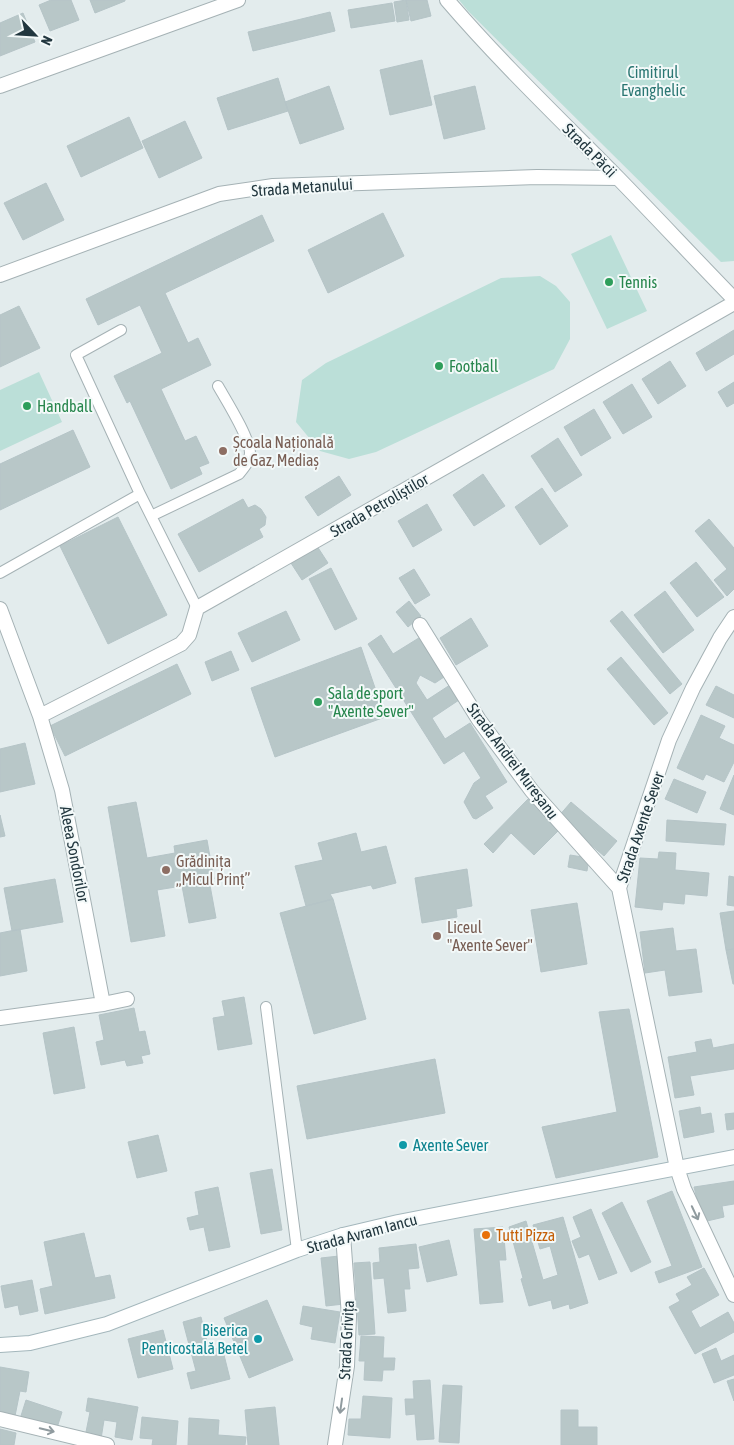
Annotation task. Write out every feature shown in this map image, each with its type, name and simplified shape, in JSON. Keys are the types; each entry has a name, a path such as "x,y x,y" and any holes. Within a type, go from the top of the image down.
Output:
{"street":[{"path":"0,86 238,0"},
{"name":"Strada Păcii","path":"447,0 520,80 618,178 734,299"},
{"name":"Strada Metanului","path":"0,275 219,194 237,191 293,185 537,177 618,178"},
{"name":"Strada Petroliștilor","path":"197,608 734,303"},
{"path":"40,716 181,644 189,635 197,608"},
{"name":"Aleea Sondorilor","path":"0,609 40,716 62,790 103,1004"},
{"name":"Strada Axente Sever","path":"734,617 720,638 693,688 669,740 618,888 677,1168 684,1189 734,1295"},
{"name":"Strada Andrei Mureșanu","path":"420,625 479,720 526,783 618,888"},
{"path":"0,1018 127,999"},
{"name":"Strada Avram Iancu","path":"0,1344 30,1343 107,1324 298,1250 343,1235 398,1222 734,1157"},
{"name":"Strada Grivița","path":"335,1445 347,1366 349,1316 343,1235"},
{"path":"0,1419 107,1445"}],"lane":[{"path":"121,330 76,355 140,494 197,608"},
{"path":"151,516 239,474 248,462 250,453 248,442 218,386"},
{"path":"0,572 140,494"},
{"path":"266,1007 298,1250"}],"green space":[{"name":"Cimitirul Evanghelic","path":"459,0 734,0 734,261 721,262"},
{"name":"Tennis","path":"611,235 647,311 607,329 571,254"},
{"name":"Football","path":"540,276 556,286 570,302 570,339 554,369 376,452 349,459 320,451 296,422 302,380 326,363 501,278"},
{"name":"Handball","path":"39,372 62,422 0,451 0,390"}],"building":[{"path":"51,0 71,0 79,20 50,31 39,5"},
{"path":"90,0 125,0 125,1 95,13"},
{"path":"406,0 409,20 397,22 394,2"},
{"path":"406,0 427,0 431,16 411,21"},
{"path":"392,3 395,21 351,28 348,10"},
{"path":"330,12 335,31 253,51 248,32"},
{"path":"23,13 35,42 0,56 0,23"},
{"path":"422,60 432,105 390,115 380,70"},
{"path":"278,78 288,111 228,130 217,98"},
{"path":"329,86 344,129 300,144 285,102"},
{"path":"475,86 485,129 444,139 434,96"},
{"path":"129,117 143,148 81,177 67,146"},
{"path":"185,121 202,158 159,178 142,141"},
{"path":"46,183 64,220 23,240 4,203"},
{"path":"383,213 404,256 328,293 308,250"},
{"path":"262,215 274,241 165,293 188,343 198,338 211,365 161,389 185,441 196,436 209,463 199,467 202,474 171,489 130,401 127,403 114,376 162,353 140,305 98,325 86,299"},
{"path":"19,306 40,348 0,367 0,315"},
{"path":"734,330 734,354 706,371 696,353"},
{"path":"670,361 686,386 658,404 642,379"},
{"path":"734,382 734,403 727,407 718,392"},
{"path":"632,384 652,417 623,434 603,402"},
{"path":"594,409 611,438 581,456 564,427"},
{"path":"73,430 90,467 0,510 0,464"},
{"path":"558,438 582,475 555,492 531,456"},
{"path":"483,474 505,506 474,526 453,495"},
{"path":"339,476 351,495 318,516 305,497"},
{"path":"542,488 568,526 540,545 515,507"},
{"path":"243,499 248,508 255,505 261,509 266,517 265,525 259,529 263,537 199,572 178,534"},
{"path":"427,504 442,530 413,547 398,521"},
{"path":"118,517 167,615 108,644 60,546"},
{"path":"709,519 734,548 734,589 727,596 714,580 727,569 695,531"},
{"path":"315,543 328,563 302,580 289,560"},
{"path":"696,562 724,597 697,617 670,583"},
{"path":"331,568 357,619 335,630 309,579"},
{"path":"414,569 430,595 415,604 399,578"},
{"path":"665,591 694,630 663,653 634,615"},
{"path":"409,601 421,616 408,627 396,612"},
{"path":"286,611 300,640 252,662 238,633"},
{"path":"622,611 682,684 670,694 610,621"},
{"path":"471,618 488,646 456,665 440,638"},
{"path":"381,635 393,654 422,636 447,675 435,683 420,675 416,683 427,700 453,683 462,698 432,718 445,739 470,723 507,782 485,796 493,808 476,819 473,818 464,802 474,783 481,778 464,751 444,764 368,644"},
{"name":"Sala de sport \"Axente Sever\"","path":"361,647 385,717 275,757 251,688"},
{"path":"231,651 239,670 212,681 205,662"},
{"path":"621,657 668,713 654,725 607,669"},
{"path":"177,664 191,694 65,756 50,726"},
{"path":"716,686 734,695 734,718 706,705"},
{"path":"701,715 725,726 719,738 734,745 734,762 724,782 706,774 703,780 677,768"},
{"path":"25,743 35,784 0,792 0,749"},
{"path":"734,775 734,815 720,809"},
{"path":"674,779 706,792 697,813 665,799"},
{"path":"528,799 560,829 534,855 511,833 493,853 484,844"},
{"path":"136,802 147,858 175,853 174,846 207,840 214,879 209,880 216,918 189,923 182,886 157,890 165,936 131,942 108,807"},
{"path":"571,802 617,841 604,856 558,817"},
{"path":"0,815 5,836 0,837"},
{"path":"667,820 726,824 724,845 666,841"},
{"path":"356,833 361,852 386,846 396,883 373,889 371,885 330,894 333,899 306,906 295,866 323,860 318,843"},
{"path":"659,852 676,853 675,870 709,873 707,896 685,894 684,904 663,902 662,910 635,907 640,858 658,859"},
{"path":"570,855 589,858 587,871 568,867"},
{"path":"467,869 472,906 456,909 457,917 422,923 415,878"},
{"path":"729,876 734,877 734,906 727,905"},
{"path":"55,879 63,922 12,931 4,888"},
{"path":"333,899 366,1019 314,1034 280,913"},
{"path":"577,903 587,964 541,972 531,910"},
{"path":"734,911 734,949 726,950 720,913"},
{"path":"673,928 676,951 696,949 702,992 669,996 665,970 645,973 640,932"},
{"path":"20,929 27,971 0,976 0,933"},
{"path":"734,949 734,984 733,984 726,950"},
{"path":"244,997 252,1044 218,1050 213,1018 225,1016 222,1001"},
{"path":"134,1008 139,1032 145,1031 150,1054 141,1056 143,1063 127,1066 125,1060 101,1065 96,1042 104,1040 99,1015"},
{"path":"629,1009 658,1157 556,1178 542,1127 617,1112 599,1012"},
{"path":"74,1027 85,1088 54,1094 43,1033"},
{"path":"711,1039 713,1048 734,1044 734,1069 690,1076 694,1095 675,1098 668,1057 697,1052 695,1042"},
{"path":"435,1059 445,1113 307,1139 297,1086"},
{"path":"700,1107 701,1115 711,1113 714,1132 684,1138 679,1111"},
{"path":"734,1113 734,1129 727,1130 725,1114"},
{"path":"158,1135 167,1171 137,1178 128,1142"},
{"path":"272,1169 282,1230 261,1234 250,1173"},
{"path":"734,1181 734,1204 722,1206 724,1217 703,1222 694,1187"},
{"path":"218,1187 230,1247 209,1251 204,1227 190,1230 187,1218 199,1215 195,1192"},
{"path":"672,1191 702,1267 659,1283 655,1272 672,1266 647,1201"},
{"path":"622,1202 651,1262 631,1272 602,1213"},
{"path":"591,1209 617,1273 599,1280 589,1254 579,1258 572,1241 581,1237 573,1217"},
{"path":"563,1217 588,1303 570,1309 569,1304 553,1309 551,1300 529,1306 509,1227 526,1221 543,1280 558,1275 550,1246 540,1249 533,1225"},
{"path":"503,1227 506,1260 499,1260 503,1302 480,1304 474,1229"},
{"path":"84,1233 95,1278 110,1275 115,1298 45,1314 40,1289 53,1286 44,1242"},
{"path":"449,1240 457,1275 427,1282 419,1247"},
{"path":"416,1244 419,1268 408,1269 410,1289 404,1289 406,1311 388,1313 384,1278 374,1279 373,1263 380,1262 379,1248"},
{"path":"339,1256 344,1304 326,1306 321,1258"},
{"path":"370,1262 375,1334 359,1335 354,1263"},
{"path":"704,1268 719,1295 691,1311 700,1328 728,1312 734,1323 734,1332 695,1354 669,1307 680,1301 676,1294 692,1285 687,1277"},
{"path":"32,1280 38,1311 20,1315 18,1305 5,1308 1,1286"},
{"name":"Biserica Penticostală Betel","path":"267,1300 293,1360 249,1378 224,1318"},
{"path":"303,1306 340,1312 335,1343 311,1339 313,1327 300,1324"},
{"path":"201,1317 209,1350 222,1347 230,1379 191,1389 187,1373 196,1371 183,1322"},
{"path":"163,1330 173,1369 138,1378 128,1339"},
{"path":"361,1336 384,1337 383,1358 395,1358 394,1370 383,1370 382,1381 364,1380 365,1361 359,1361"},
{"path":"716,1348 721,1361 734,1355 734,1375 714,1383 702,1354"},
{"path":"0,1367 29,1372 26,1392 20,1391 15,1416 0,1414"},
{"path":"734,1379 734,1401 727,1381"},
{"path":"430,1380 434,1439 417,1440 415,1414 406,1415 405,1399 414,1399 413,1381"},
{"path":"443,1385 462,1386 459,1443 439,1442"},
{"path":"363,1396 392,1398 390,1438 348,1435 349,1419 361,1419"},
{"path":"88,1398 138,1407 132,1440 115,1437 117,1422 104,1420 101,1439 85,1437 90,1412 86,1411"},
{"path":"26,1400 62,1412 56,1431 20,1419"},
{"path":"275,1407 279,1445 248,1445 245,1410"},
{"path":"561,1410 578,1410 578,1427 597,1427 597,1445 561,1445"},
{"path":"142,1417 178,1421 176,1445 152,1445 153,1439 140,1438"},
{"path":"189,1418 219,1420 218,1435 246,1437 245,1445 188,1445"},
{"path":"0,1429 16,1433 14,1445 0,1445"}],"place":[{"name":"Tennis","path":"609,282"},
{"name":"Football","path":"439,366"},
{"name":"Handball","path":"27,406"},
{"name":"Școala Națională de Gaz, Mediaș","path":"223,451"},
{"name":"Sala de sport \"Axente Sever\"","path":"318,702"},
{"name":"Grădinița „Micul Prinț”","path":"166,870"},
{"name":"Liceul \"Axente Sever\"","path":"437,936"},
{"name":"Axente Sever","path":"403,1145"},
{"name":"Tutti Pizza","path":"486,1235"},
{"name":"Biserica Penticostală Betel","path":"258,1339"}]}
